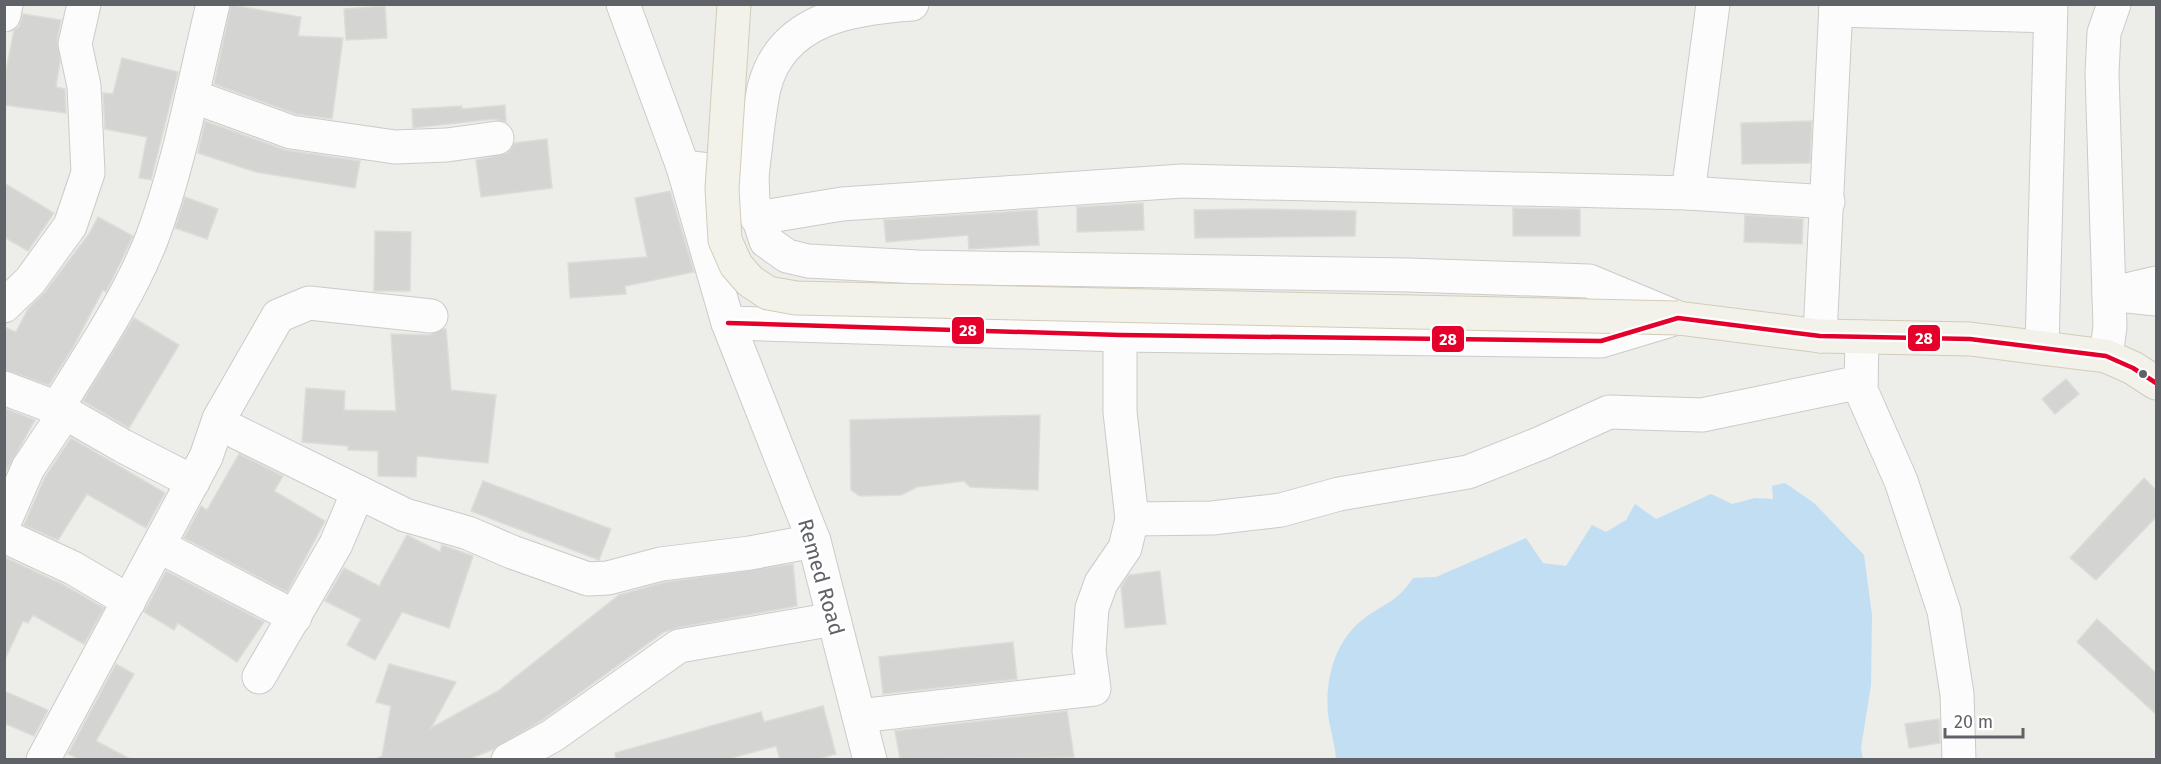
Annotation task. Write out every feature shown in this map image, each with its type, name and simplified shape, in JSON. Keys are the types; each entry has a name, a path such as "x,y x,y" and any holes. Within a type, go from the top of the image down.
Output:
{"main road":[{"path":"734,4 722,189 725,240 736,265 750,281 768,293 796,298 1678,318 1820,336 1970,339 2106,356 2133,368 2157,383"}],"street":[{"path":"4,15 6,4"},
{"path":"4,306 30,281 70,226 88,173 84,86 75,44 84,4"},
{"path":"4,522 28,468 56,426 57,408 120,306 152,238 192,96 213,4"},
{"name":"Remed Road","path":"623,4 683,167 728,323 814,541 870,759"},
{"path":"912,4 835,16 812,25 794,37 777,58 764,87 752,175 753,201 757,218 766,241 776,250 808,261 918,267 1396,274 1589,281 1678,318"},
{"path":"1688,193 1713,4"},
{"path":"2106,356 2110,327 2102,74 2104,33 2114,4"},
{"path":"1820,336 1836,8 2051,10 2042,348"},
{"path":"192,96 291,132 395,147 447,145 496,138"},
{"path":"683,167 752,175"},
{"path":"757,218 842,204 1182,181 1688,193 1828,202"},
{"path":"2109,294 2157,283"},
{"path":"2109,294 2157,299"},
{"path":"43,759 193,482 206,457 218,423 253,357 278,316 309,303 431,316"},
{"path":"728,323 1120,335 1601,341 1678,318"},
{"path":"859,716 1094,689 1089,651 1092,608 1101,583 1125,548 1132,519 1120,412 1120,335"},
{"path":"1862,337 1861,390 1901,481 1944,611 1957,694 1959,759"},
{"path":"1132,519 1212,518 1281,510 1339,494 1468,472 1541,443 1609,412 1702,415 1861,382"},
{"path":"4,388 57,408 123,447 193,482"},
{"path":"218,423 405,515 468,532 512,552 588,579 608,578 661,564 750,553 814,541"},
{"path":"259,677 336,544 358,492"},
{"path":"4,536 74,568 129,601"},
{"path":"159,546 295,617"},
{"path":"508,759 552,736 678,646 834,619"}],"water":[{"path":"1785,483 1814,503 1864,555 1872,615 1871,685 1861,748 1863,759 1336,759 1327,701 1330,676 1338,651 1344,640 1361,621 1395,598 1413,578 1436,577 1526,538 1543,563 1566,566 1592,525 1606,532 1626,520 1635,504 1656,519 1711,494 1732,504 1755,498 1773,499 1772,486"}],"building":[{"path":"231,5 301,17 298,36 343,38 332,119 296,114 214,84"},
{"path":"385,6 387,38 346,40 344,9"},
{"path":"23,14 61,20 57,40 60,61 56,87 65,89 66,113 4,105 4,81 14,30 19,27"},
{"path":"122,58 178,72 151,180 139,178 147,137 105,129 103,93 113,94"},
{"path":"505,105 506,122 494,119 413,128 412,109 462,106 462,109"},
{"path":"205,121 285,150 360,161 355,188 256,172 198,153"},
{"path":"1812,121 1810,163 1742,164 1741,123"},
{"path":"547,139 552,188 481,197 476,160 508,153 515,143"},
{"path":"4,183 54,213 28,251 4,237"},
{"path":"670,191 694,272 625,286 626,294 570,298 568,263 647,257 635,198"},
{"path":"185,197 218,209 207,239 175,228"},
{"path":"1143,203 1144,230 1077,232 1077,207"},
{"path":"1513,208 1580,209 1580,236 1513,236"},
{"path":"1037,210 1039,245 969,249 968,235 886,242 884,220"},
{"path":"1194,210 1356,211 1355,236 1195,238"},
{"path":"1745,215 1803,219 1802,244 1744,242"},
{"path":"98,217 133,236 106,292 103,290 73,347 49,385 4,370 4,327 16,332 28,309 45,292 89,234"},
{"path":"375,231 411,232 410,291 374,291"},
{"path":"134,318 179,345 129,428 83,401"},
{"path":"446,329 451,390 496,395 488,463 417,456 416,477 378,476 378,451 348,450 348,446 302,442 306,388 345,391 344,410 396,411 391,334 430,335"},
{"path":"2066,379 2079,394 2055,414 2042,399"},
{"path":"4,408 35,420 4,475"},
{"path":"1040,415 1038,490 970,487 964,481 917,487 901,495 860,496 851,490 850,420"},
{"path":"71,438 165,493 146,528 87,494 58,540 24,525 45,477"},
{"path":"239,454 283,476 274,491 325,521 287,592 184,538 201,506 207,510"},
{"path":"2144,478 2157,491 2157,516 2096,580 2070,558"},
{"path":"483,481 611,529 599,560 471,511"},
{"path":"407,535 440,552 442,545 473,556 449,628 402,612 375,660 347,645 361,619 325,601 344,568 379,586"},
{"path":"4,557 64,585 104,608 84,644 33,615 28,623 23,621 4,661"},
{"path":"793,564 797,606 664,632 542,720 494,749 469,759 376,759 382,756 391,706 376,702 389,664 456,682 431,728 498,691 619,595 665,582"},
{"path":"166,571 264,622 237,662 178,623 174,630 144,612"},
{"path":"1160,571 1166,624 1125,628 1121,587 1129,575"},
{"path":"2097,619 2157,674 2157,715 2077,642"},
{"path":"1013,642 1017,679 883,694 879,657"},
{"path":"116,664 134,674 96,741 130,759 79,759 68,754"},
{"path":"4,691 48,710 34,736 4,723"},
{"path":"823,706 836,754 818,759 780,759 776,746 728,759 616,759 615,753 761,712 764,722"},
{"path":"1067,711 1074,757 900,759 895,731"},
{"path":"1939,719 1940,743 1909,748 1905,724"}],"transit line":[{"name":"28","path":"728,323 1120,335 1601,341 1678,318 1820,336 1970,339 2106,356 2133,368 2156,383"}]}
